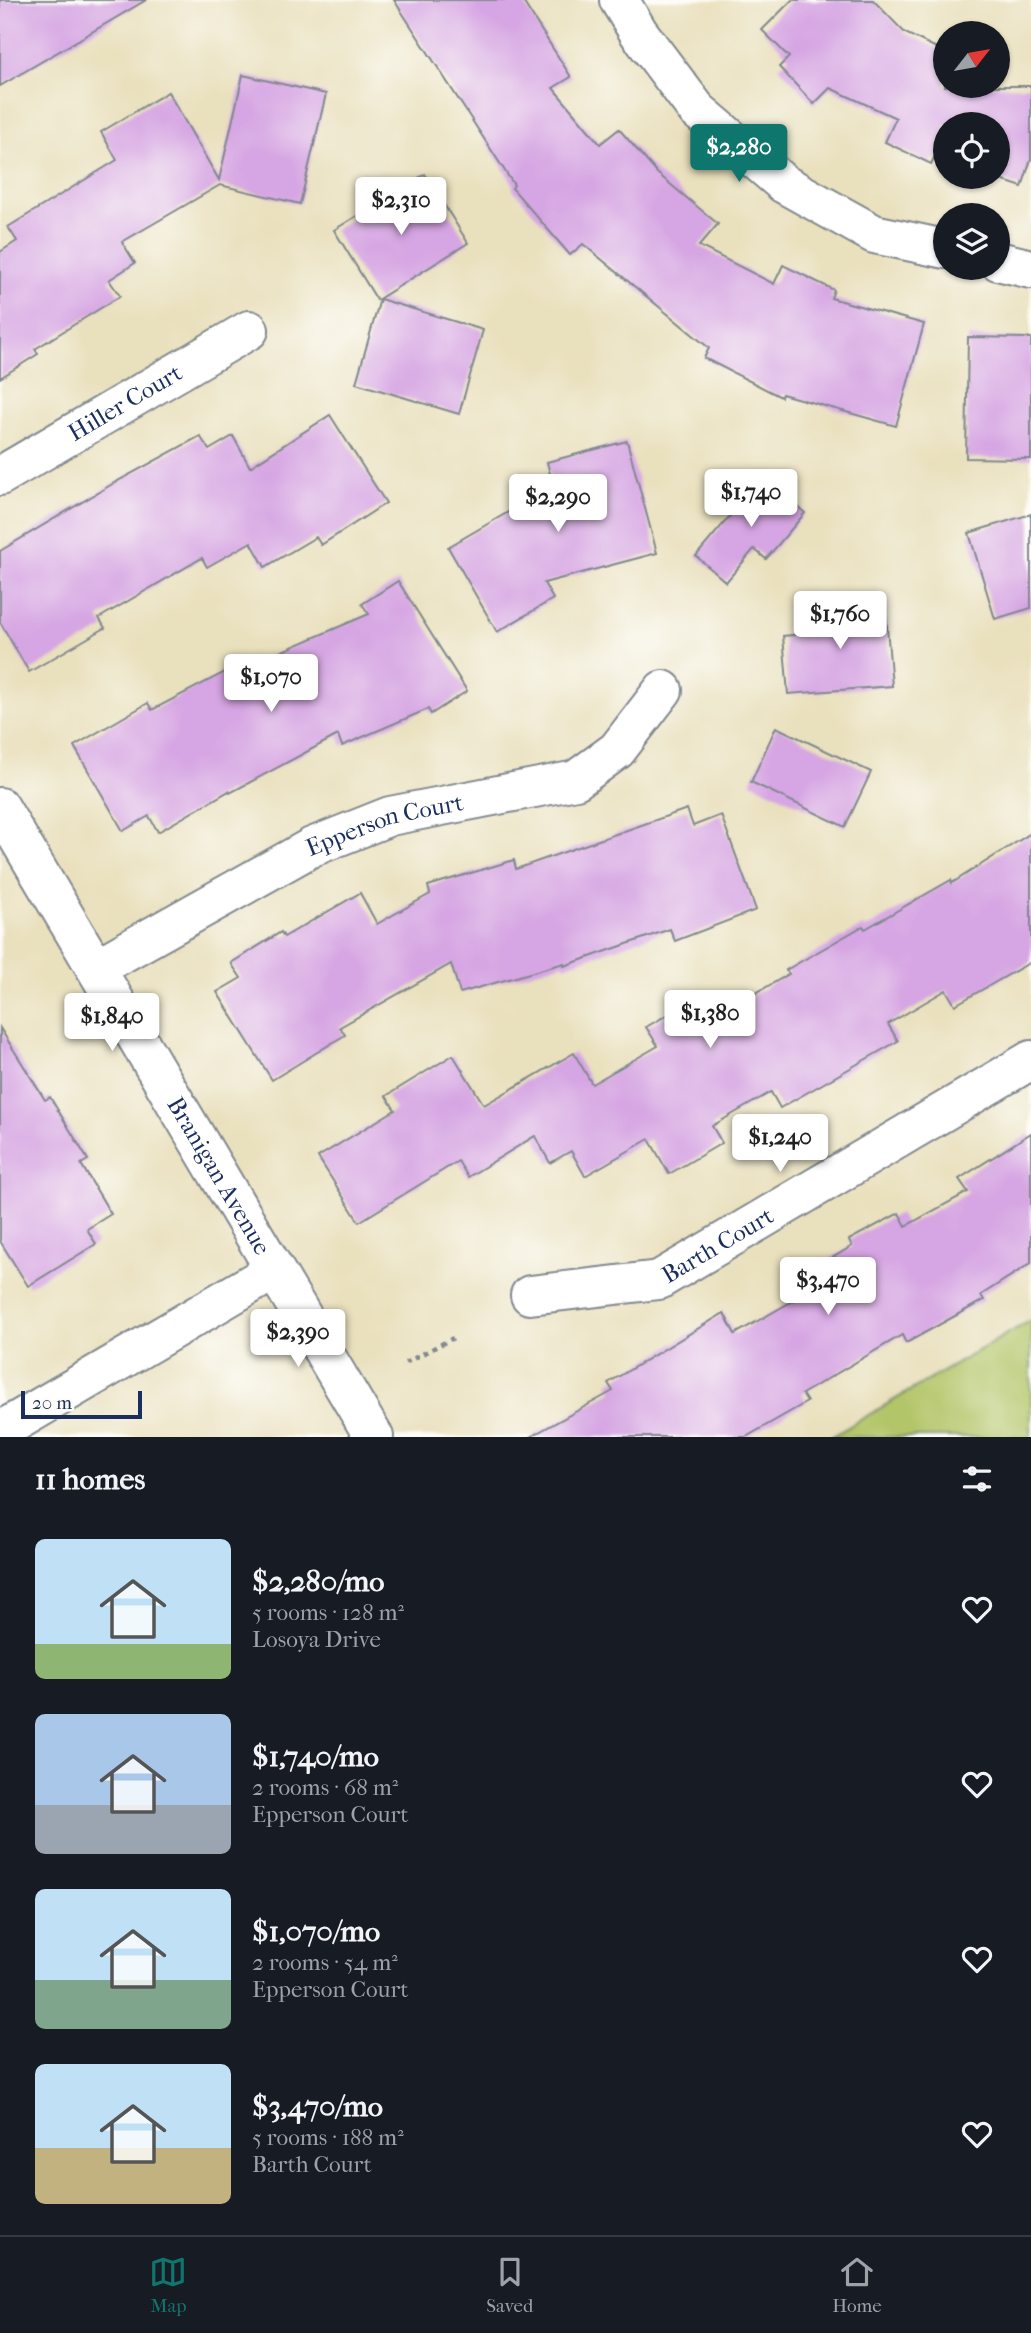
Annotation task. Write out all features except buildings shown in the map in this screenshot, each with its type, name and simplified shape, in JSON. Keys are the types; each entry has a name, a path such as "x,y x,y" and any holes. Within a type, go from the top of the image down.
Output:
{"street":[{"path":"619,0 639,33 697,110 784,184 874,234 933,246"},
{"path":"1010,264 1031,268"},
{"name":"Hiller Court","path":"0,476 249,330"},
{"name":"Epperson Court","path":"96,968 312,846 390,816 576,780 617,750 663,690"},
{"name":"Branigan Avenue","path":"0,807 374,1437"},
{"name":"Barth Court","path":"530,1295 659,1280 1031,1060"},
{"path":"0,1432 273,1270"}],"path":[{"path":"405,1363 453,1338"}],"green space":[{"path":"1031,1320 1031,1437 831,1437"}]}
